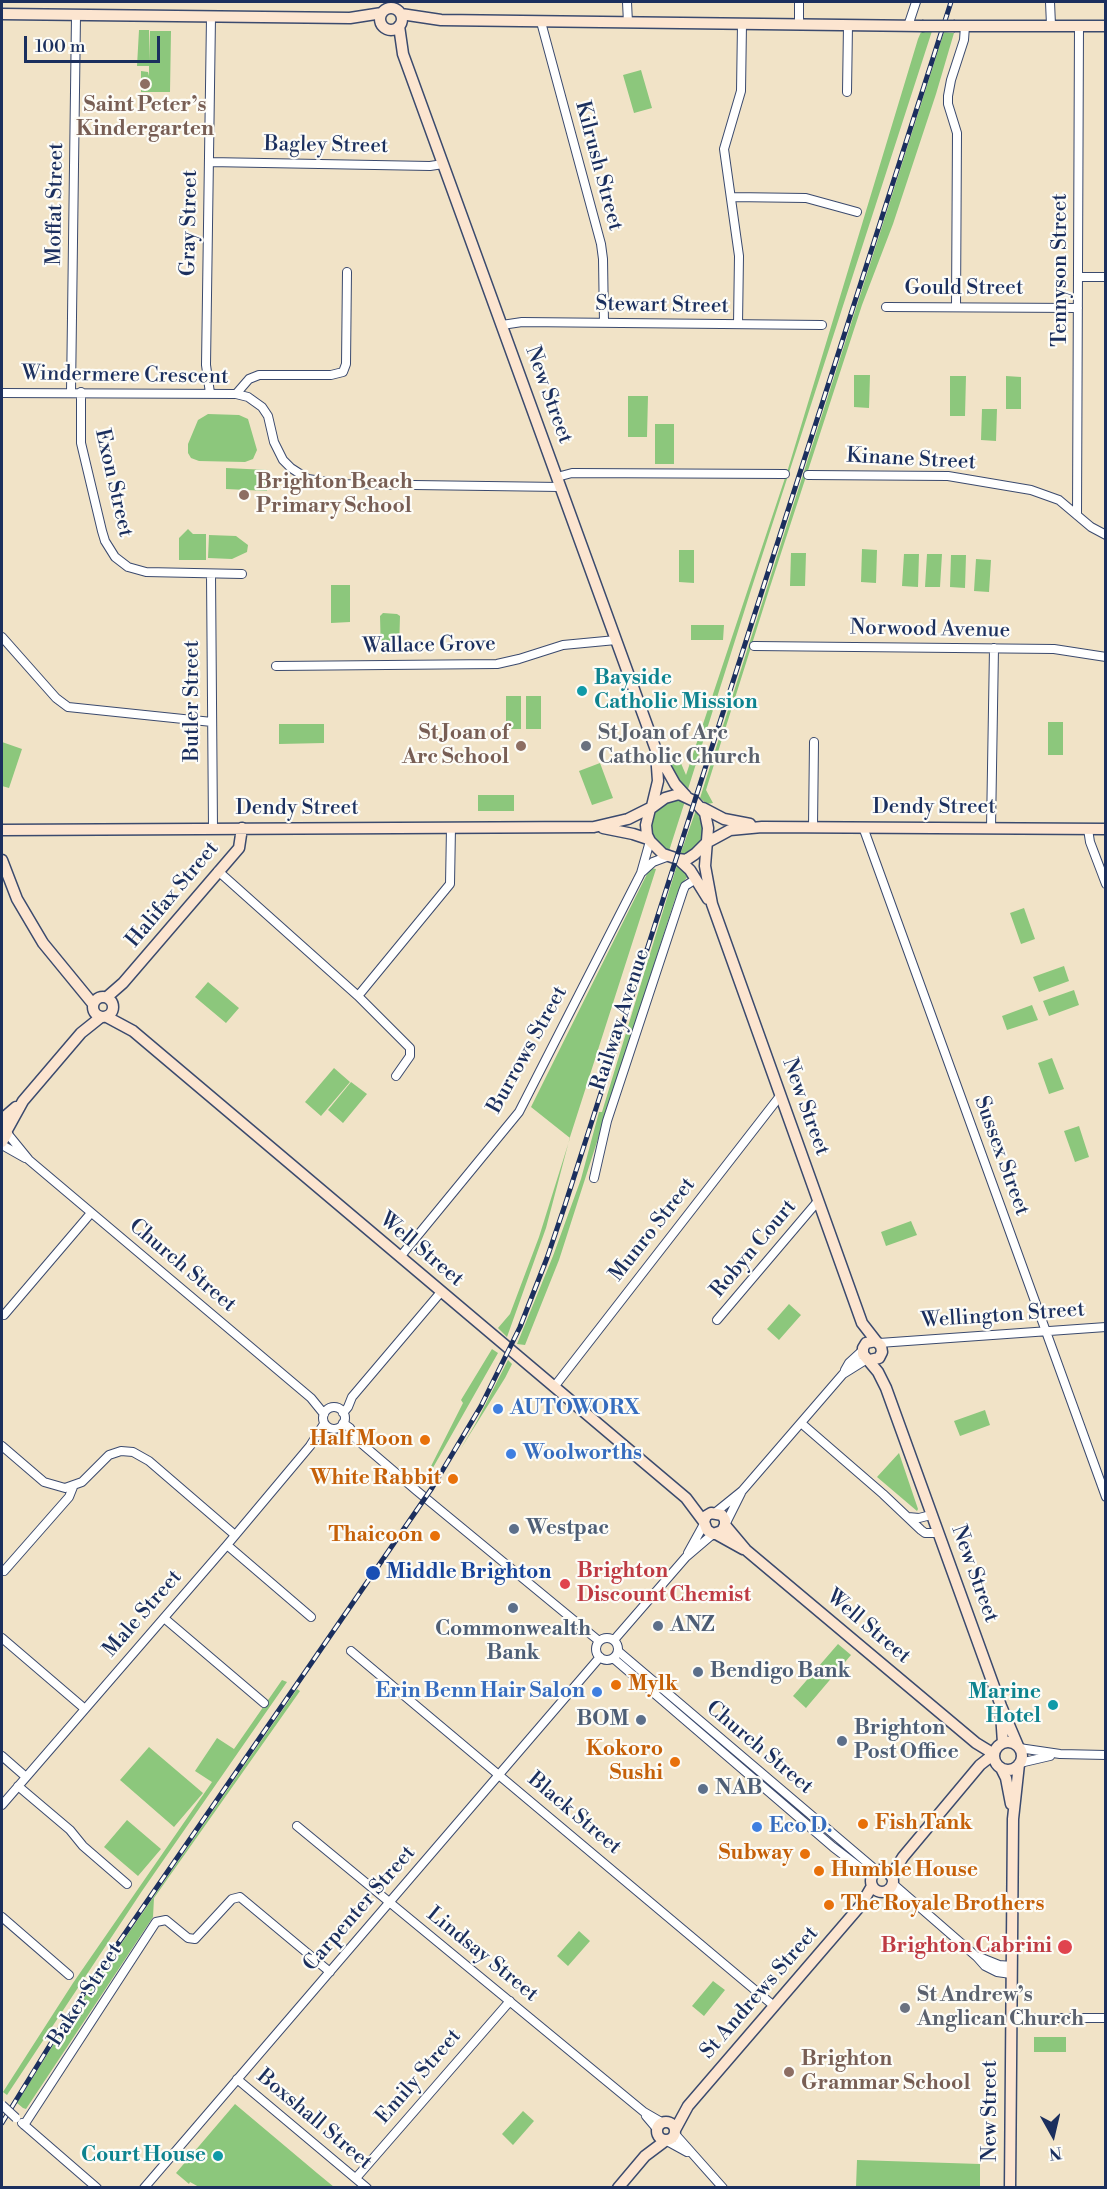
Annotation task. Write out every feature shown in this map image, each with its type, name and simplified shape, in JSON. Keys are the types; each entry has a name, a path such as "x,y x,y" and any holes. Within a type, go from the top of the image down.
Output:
{"street":[{"path":"627,2 628,23"},
{"path":"799,2 799,25"},
{"path":"908,26 916,2"},
{"path":"1050,2 1051,25"},
{"path":"382,9 380,19 385,27"},
{"path":"350,18 388,9 397,15 441,20 1106,26"},
{"path":"2,14 350,18 394,30 397,15"},
{"name":"New Street","path":"397,15 403,54 656,750 671,778 686,796"},
{"name":"Moffat Street","path":"71,392 76,16"},
{"name":"Gray Street","path":"210,393 206,364 211,17"},
{"name":"Kilrush Street","path":"541,22 603,253 604,323"},
{"path":"738,324 739,256 724,149 741,91 742,24"},
{"path":"848,25 848,92"},
{"path":"956,307 957,133 948,104 948,96 964,40 960,26"},
{"name":"Tennyson Street","path":"1077,515 1079,26"},
{"name":"New Street","path":"385,27 403,54"},
{"name":"Bagley Street","path":"209,162 430,166 442,164"},
{"path":"730,197 806,198 857,212"},
{"path":"236,394 249,379 259,375 331,375 343,372 346,364 347,272"},
{"path":"1079,277 1106,277"},
{"name":"Gould Street","path":"886,307 1078,308"},
{"name":"Stewart Street","path":"502,325 522,322 822,325"},
{"name":"Exon Street","path":"81,392 81,443 102,531 109,549 122,562 136,570 242,574"},
{"name":"Windermere Crescent","path":"2,393 210,393 248,397 262,407 268,416 274,442 284,460 291,468 308,479 341,484 558,482"},
{"path":"558,482 572,473 784,474"},
{"name":"Kinane Street","path":"808,475 960,477 1039,492 1059,500 1106,535"},
{"name":"Butler Street","path":"211,574 213,829"},
{"path":"2,637 56,698 68,707 212,722"},
{"name":"Wallace Grove","path":"276,666 496,664 556,647 616,640"},
{"name":"Norwood Avenue","path":"754,646 1054,649 1106,657"},
{"path":"991,828 994,648"},
{"path":"813,827 814,742"},
{"name":"New Street","path":"652,807 658,777 656,750"},
{"path":"641,873 653,862 674,858 690,858 705,844 708,822 705,813 686,796 679,794 669,795 652,807 646,825 649,840 662,853 674,858 686,864 701,876"},
{"name":"Dendy Street","path":"594,827 628,819 652,807"},
{"name":"Dendy Street","path":"700,807 724,819 762,827"},
{"path":"357,996 450,885 451,827"},
{"name":"Dendy Street","path":"2,830 594,827 629,833 649,840"},
{"name":"Dendy Street","path":"705,844 727,831 762,827 1106,829"},
{"name":"Sussex Street","path":"863,827 1106,1497"},
{"name":"Halifax Street","path":"3,1132 23,1101 239,848 242,828"},
{"path":"1088,829 1090,842 1106,884"},
{"name":"Burrows Street","path":"400,1257 519,1112 641,873 649,840"},
{"name":"New Street","path":"705,844 701,876 931,1515 1001,1706 1019,1747"},
{"name":"Well Street","path":"2,860 17,899 42,943 76,981 686,1498 704,1523"},
{"path":"218,871 357,996 410,1048 410,1056 396,1076"},
{"name":"Railway Avenue","path":"594,1178 607,1121 683,891 685,886 701,876"},
{"name":"Munro Street","path":"554,1387 780,1096"},
{"name":"Church Street","path":"3,1132 29,1160 91,1213 311,1398 333,1411"},
{"name":"Church Street","path":"3,1132 29,1160"},
{"name":"Robyn Court","path":"717,1320 818,1201"},
{"path":"4,1315 91,1213"},
{"path":"333,1411 352,1397 441,1292"},
{"name":"Wellington Street","path":"873,1351 903,1342 1106,1327"},
{"path":"686,1557 706,1516 715,1512 742,1491 843,1374 873,1351"},
{"path":"333,1411 334,1426"},
{"path":"333,1411 334,1426"},
{"path":"801,1423 925,1533 938,1533"},
{"path":"334,1426 350,1428 355,1438 599,1641"},
{"name":"Male Street","path":"2,1804 310,1446 334,1426"},
{"path":"2,1446 44,1482 58,1487 73,1487 82,1482 109,1455 121,1451 133,1452 149,1461 235,1535"},
{"path":"4,1571 69,1497 73,1487"},
{"path":"614,1640 686,1557 714,1534 722,1531 742,1491"},
{"name":"Well Street","path":"686,1498 715,1512"},
{"path":"715,1512 724,1517 725,1524"},
{"path":"908,1516 919,1518 931,1515"},
{"path":"704,1523 707,1530 714,1534"},
{"name":"Well Street","path":"725,1524 746,1550 976,1743 994,1754"},
{"name":"Well Street","path":"714,1534 746,1550"},
{"path":"227,1545 311,1617"},
{"path":"164,1618 264,1703"},
{"path":"2,1638 85,1709"},
{"path":"605,1638 614,1640 617,1645 615,1655 606,1660 600,1657 596,1648 599,1641 605,1638"},
{"name":"Black Street","path":"351,1651 774,2006"},
{"name":"Church Street","path":"615,1655 833,1846 910,1900 990,1970 1012,1970"},
{"name":"Carpenter Street","path":"146,2186 600,1657"},
{"name":"New Street","path":"1001,1706 1002,1743"},
{"name":"Well Street","path":"966,1733 992,1743 1002,1743"},
{"path":"1060,1754 1028,1760 1012,1769 1000,1767 994,1754 1002,1743 1011,1742 1019,1747 1060,1754 1106,1755"},
{"path":"970,1779 979,1757 976,1743"},
{"path":"1019,1747 1022,1756 1019,1764"},
{"name":"St Andrews Street","path":"618,2187 983,1762 994,1754"},
{"path":"2,1756 26,1777"},
{"name":"New Street","path":"1010,2187 1013,1819 1019,1764"},
{"name":"New Street","path":"1000,1767 1006,1778 1013,1819"},
{"name":"St Andrews Street","path":"970,1779 988,1768 1000,1767"},
{"path":"18,1786 127,1884"},
{"name":"Lindsay Street","path":"297,1826 644,2112 691,2154 723,2187"},
{"name":"Baker Street","path":"24,2125 153,1925 159,1920 166,1920 192,1939 198,1937 234,1898 240,1897 330,1972"},
{"path":"2,1917 69,1975"},
{"name":"Emily Street","path":"356,2178 510,2001"},
{"path":"1011,2018 1106,2018"},
{"name":"Boxshall Street","path":"237,2079 367,2187"},
{"path":"2,2105 97,2187"}],"green space":[{"path":"139,30 149,30 149,61 150,31 171,31 170,92 141,92 141,71 148,72 149,76 149,66 137,66"},
{"path":"932,31 688,789 681,783 671,764 680,761 686,775 788,469 918,39 921,32"},
{"path":"944,32 954,33 936,94 893,224 862,305 769,590 706,790 713,803 707,804 700,798"},
{"path":"641,70 652,108 634,113 623,75"},
{"path":"854,375 870,375 869,408 854,407"},
{"path":"950,376 966,376 965,416 950,416"},
{"path":"1006,376 1021,377 1021,409 1006,409"},
{"path":"628,396 648,396 647,437 628,437"},
{"path":"982,409 997,409 996,441 981,440"},
{"path":"208,414 239,415 248,419 257,450 253,459 245,462 199,461 191,458 188,453 188,444 198,420"},
{"path":"655,424 674,424 674,464 655,464"},
{"path":"226,468 268,470 267,491 226,489"},
{"path":"188,529 193,534 206,534 206,560 179,560 179,538"},
{"path":"209,535 236,536 248,545 247,552 232,559 208,558"},
{"path":"862,549 877,550 876,583 861,582"},
{"path":"679,550 694,550 694,583 679,582"},
{"path":"791,553 806,553 805,586 790,586"},
{"path":"904,554 919,554 918,587 902,586"},
{"path":"927,554 942,554 940,587 925,587"},
{"path":"951,555 966,555 965,588 950,587"},
{"path":"976,559 991,560 989,592 974,591"},
{"path":"331,585 350,585 350,622 331,623"},
{"path":"383,613 400,616 399,651 396,654 381,654 380,616"},
{"path":"691,625 724,625 723,640 691,640"},
{"path":"506,696 521,696 521,729 506,729"},
{"path":"526,696 541,696 541,729 526,729"},
{"path":"1048,722 1063,722 1063,755 1048,755"},
{"path":"279,724 324,724 324,743 279,744"},
{"path":"2,742 22,749 9,788 2,786"},
{"path":"600,763 613,798 592,805 579,771"},
{"path":"478,795 514,795 514,811 478,811"},
{"path":"679,799 685,801 669,851 653,838 650,826 653,813 660,804"},
{"path":"696,810 702,823 702,837 699,844 686,855 680,855"},
{"path":"677,865 688,876 675,899 559,1260 525,1345 517,1344 581,1179 599,1112 602,1112"},
{"path":"650,868 656,869 570,1137 531,1107"},
{"path":"1024,908 1035,939 1021,944 1010,913"},
{"path":"1064,966 1069,981 1039,992 1033,977"},
{"path":"208,982 239,1008 226,1023 195,997"},
{"path":"1074,990 1079,1005 1049,1016 1043,1001"},
{"path":"1032,1005 1038,1020 1007,1030 1002,1016"},
{"path":"1052,1058 1064,1089 1049,1094 1038,1063"},
{"path":"334,1068 350,1082 321,1116 305,1102"},
{"path":"351,1082 367,1094 343,1123 328,1110"},
{"path":"1079,1126 1089,1157 1075,1162 1064,1131"},
{"path":"568,1143 546,1228 507,1337 498,1328 510,1314 539,1237"},
{"path":"911,1221 917,1235 886,1246 881,1232"},
{"path":"789,1304 801,1315 779,1340 767,1329"},
{"path":"492,1349 498,1353 426,1480 463,1403 461,1400"},
{"path":"508,1360 512,1364 505,1378 460,1450 477,1421"},
{"path":"985,1410 990,1425 960,1436 954,1421"},
{"path":"899,1453 918,1509 917,1511 877,1477"},
{"path":"838,1644 851,1655 806,1708 793,1696"},
{"path":"282,1680 287,1682 142,1891 7,2095 3,2092 73,1983 212,1782 195,1771 217,1738 234,1749"},
{"path":"297,1689 300,1691 154,1898 153,1917 26,2109 23,2108 17,2103 70,2018"},
{"path":"149,1747 203,1793 174,1827 120,1780"},
{"path":"127,1820 161,1849 138,1876 104,1847"},
{"path":"579,1931 590,1941 568,1966 557,1956"},
{"path":"713,1981 725,1990 704,2016 692,2006"},
{"path":"1034,2037 1066,2037 1066,2052 1034,2052"},
{"path":"235,2104 334,2187 199,2187 190,2182 189,2184 176,2173"},
{"path":"523,2111 534,2121 513,2145 502,2134"},
{"path":"857,2160 980,2164 980,2187 856,2187"}],"railway":[{"path":"2,2123 66,2019 432,1488 481,1406 520,1327 565,1205 951,2"}],"place":[{"name":"Saint Peter’s Kindergarten","path":"145,84"},
{"name":"Brighton Beach Primary School","path":"244,495"},
{"name":"Bayside Catholic Mission","path":"582,691"},
{"name":"St Joan of Arc School","path":"521,746"},
{"name":"St Joan of Arc Catholic Church","path":"586,746"},
{"name":"AUTOWORX","path":"498,1409"},
{"name":"Half Moon","path":"425,1440"},
{"name":"Woolworths","path":"511,1454"},
{"name":"White Rabbit","path":"453,1479"},
{"name":"Westpac","path":"514,1529"},
{"name":"Thaicoon","path":"435,1536"},
{"name":"Middle Brighton","path":"373,1573"},
{"name":"Brighton Discount Chemist","path":"565,1584"},
{"name":"Commonwealth Bank","path":"513,1608"},
{"name":"ANZ","path":"658,1626"},
{"name":"Bendigo Bank","path":"698,1672"},
{"name":"Mylk","path":"616,1685"},
{"name":"Erin Benn Hair Salon","path":"597,1692"},
{"name":"Marine Hotel","path":"1053,1705"},
{"name":"BOM","path":"641,1720"},
{"name":"Brighton Post Office","path":"842,1741"},
{"name":"Kokoro Sushi","path":"675,1762"},
{"name":"NAB","path":"703,1789"},
{"name":"Fish Tank","path":"863,1824"},
{"name":"Eco D.","path":"757,1827"},
{"name":"Subway","path":"805,1854"},
{"name":"Humble House","path":"819,1871"},
{"name":"The Royale Brothers","path":"829,1905"},
{"name":"Brighton Cabrini","path":"1065,1947"},
{"name":"St Andrew’s Anglican Church","path":"905,2008"},
{"name":"Brighton Grammar School","path":"789,2072"},
{"name":"Court House","path":"218,2156"}]}
